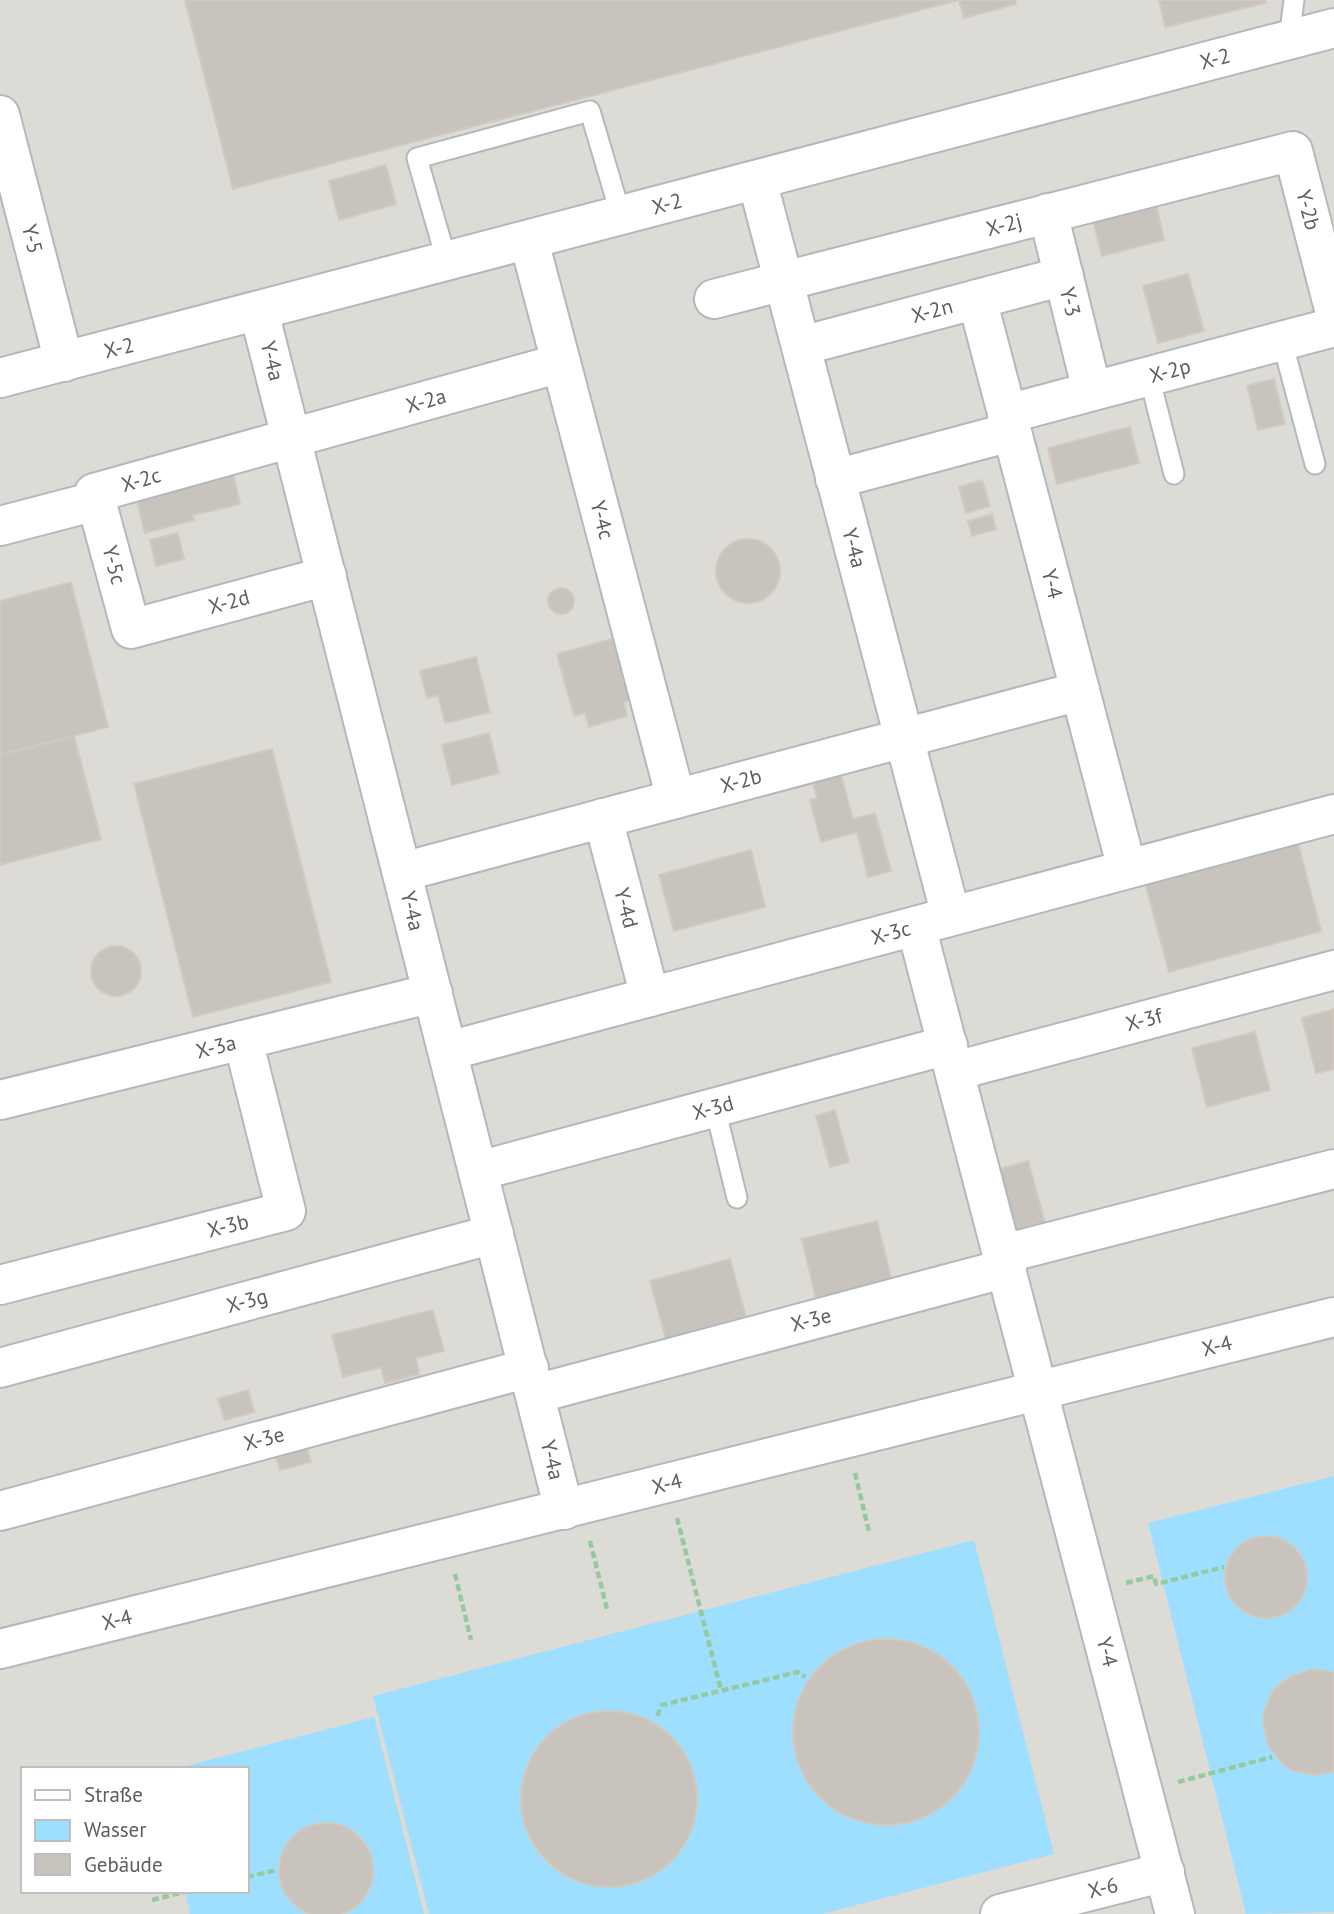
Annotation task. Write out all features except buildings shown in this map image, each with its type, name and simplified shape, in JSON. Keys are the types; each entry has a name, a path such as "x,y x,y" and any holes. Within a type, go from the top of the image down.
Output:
{"street":[{"name":"X-2","path":"0,378 1334,28"},
{"name":"Y-5","path":"0,116 64,362"},
{"name":"X-2j","path":"715,299 1293,151"},
{"name":"Y-2b","path":"1293,151 1334,309"},
{"name":"Y-4a","path":"757,180 904,738 934,921 951,1058 1039,1389"},
{"name":"Y-3","path":"1048,213 1092,391"},
{"name":"Y-4c","path":"528,241 676,799"},
{"name":"X-2n","path":"801,346 1064,276"},
{"name":"Y-4","path":"976,299 1128,869"},
{"name":"Y-4a","path":"259,312 532,1381 573,1508"},
{"name":"X-2p","path":"835,478 1009,423 1092,391 1334,327"},
{"name":"X-2a","path":"292,438 561,363"},
{"name":"X-2c","path":"0,526 96,502 94,493 292,438"},
{"name":"Y-5c","path":"96,502 131,629"},
{"name":"X-2d","path":"131,629 327,576"},
{"name":"X-2b","path":"402,872 1080,691"},
{"name":"X-3c","path":"448,1051 1334,814"},
{"name":"Y-4d","path":"603,818 650,997"},
{"name":"X-3f","path":"951,1058 1334,970"},
{"name":"X-3a","path":"0,1100 433,993"},
{"name":"X-3b","path":"0,1285 286,1211 243,1040"},
{"name":"X-3d","path":"478,1171 715,1108 951,1058"},
{"name":"X-3e","path":"0,1511 532,1381 1005,1261 1334,1169"},
{"name":"X-3g","path":"0,1368 494,1234"},
{"name":"X-4","path":"0,1649 1334,1317"},
{"name":"Y-4","path":"1039,1389 1175,1914"},
{"name":"X-6","path":"1000,1914 1165,1872"}],"lane":[{"path":"1289,40 1294,0"},
{"path":"447,262 417,158 590,111 621,216"},
{"path":"1282,341 1315,464"},
{"path":"1149,376 1174,474"},
{"path":"715,1108 737,1198"}],"path":[{"path":"846,1438 869,1532"},
{"path":"668,1484 721,1690"},
{"path":"573,1508 607,1609"},
{"path":"446,1539 471,1640"},
{"path":"1091,1592 1154,1576 1156,1584 1224,1567"},
{"path":"657,1716 662,1705 798,1672 805,1677"},
{"path":"1144,1791 1272,1757"},
{"path":"248,1877 277,1870"},
{"path":"152,1900 180,1893"}],"shaded area":[{"path":"0,0 1334,0 1334,1914 0,1914"}],"water":[{"path":"1334,1476 1334,1912 1246,1914 1148,1523"},
{"path":"974,1540 1054,1854 822,1914 429,1914 373,1696"},
{"path":"374,1717 424,1914 190,1914 185,1893 248,1893 248,1767 182,1767"}]}
